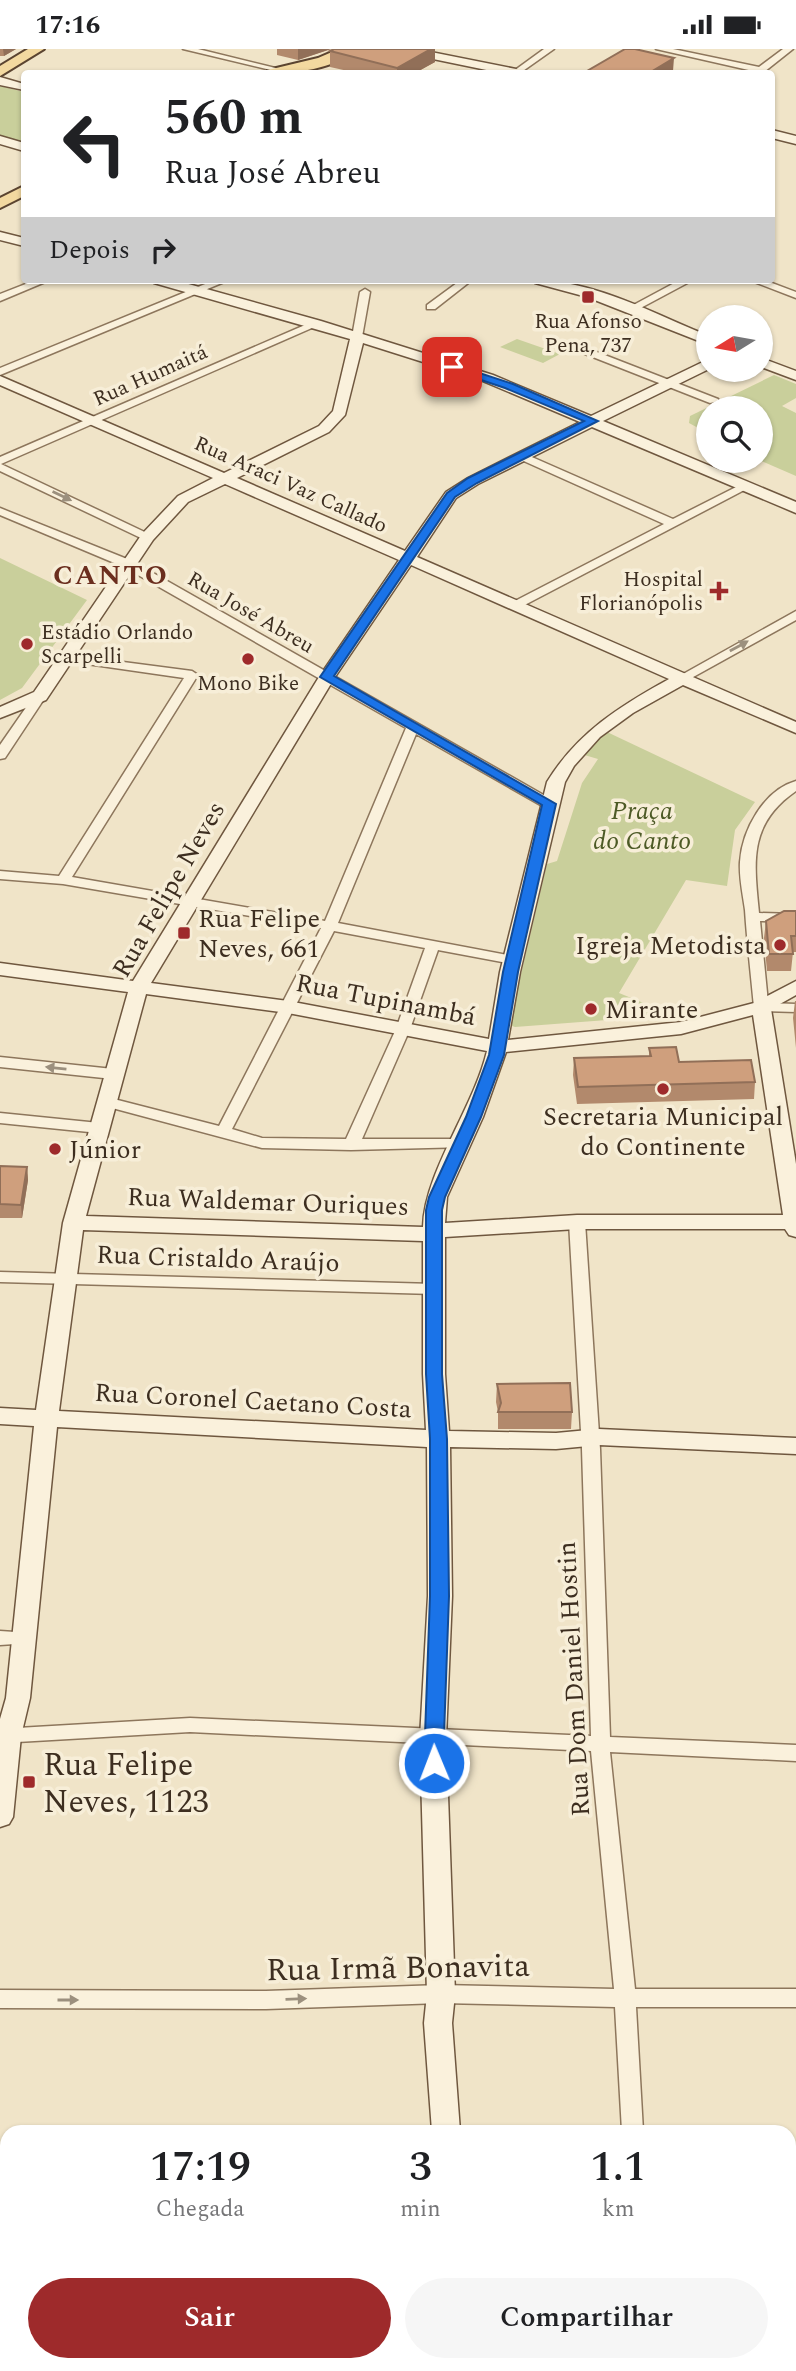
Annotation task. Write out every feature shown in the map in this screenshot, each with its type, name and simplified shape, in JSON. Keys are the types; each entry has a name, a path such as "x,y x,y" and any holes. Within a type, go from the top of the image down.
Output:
{"main road":[{"path":"0,72 37,49"},
{"path":"292,70 350,49"},
{"path":"0,204 21,192"}],"street":[{"path":"187,49 270,70"},
{"path":"399,49 500,70"},
{"path":"519,70 550,49"},
{"path":"660,49 750,70"},
{"path":"762,70 789,49"},
{"path":"0,81 21,86"},
{"path":"775,137 796,140"},
{"path":"0,140 21,146"},
{"path":"0,236 21,241"},
{"path":"0,298 35,284"},
{"path":"173,284 316,324 488,378 796,508"},
{"path":"0,372 215,284"},
{"path":"430,307 462,284"},
{"path":"557,284 631,309 696,336"},
{"path":"631,309 680,284"},
{"path":"765,284 796,295"},
{"path":"0,755 147,537 183,499 222,477 324,429 334,421 340,412 365,292"},
{"name":"Rua Humaitá","path":"0,461 316,324"},
{"path":"584,350 701,396"},
{"path":"774,367 796,376"},
{"name":"Rua Felipe Neves","path":"0,1817 4,1736 18,1698 47,1417 74,1223 139,987 327,677 451,495 460,487 696,369"},
{"name":"Rua Araci Vaz Callado","path":"0,380 796,728"},
{"path":"521,456 674,524"},
{"path":"0,467 147,537"},
{"path":"517,605 746,486"},
{"name":"Rua José Abreu","path":"0,511 128,564 549,804"},
{"path":"446,2125 438,2023 440,1994 433,1738 440,1596 439,1439 434,1374 437,1197 462,1144 497,1047 513,960 549,804 562,769 586,739 628,708 796,615"},
{"path":"63,880 192,675 66,657"},
{"path":"0,713 40,696"},
{"path":"223,1133 330,925 413,726"},
{"path":"0,730 16,731"},
{"path":"796,785 766,807 754,825 748,844 747,864 761,1007 796,1225"},
{"path":"0,875 63,880 191,900 513,960"},
{"path":"751,917 796,918"},
{"path":"351,1145 403,1029 433,944"},
{"name":"Rua Tupinambá","path":"0,969 288,1007 497,1047 647,1034 681,1028 761,1007 796,987"},
{"path":"761,1007 796,1008"},
{"path":"0,1062 113,1074"},
{"path":"106,1102 187,1121 262,1143 462,1144"},
{"path":"0,1118 99,1128"},
{"name":"Rua Waldemar Ouriques","path":"74,1223 418,1235 435,1231 577,1222 796,1225"},
{"name":"Rua Dom Daniel Hostin","path":"577,1222 590,1440 600,1742 625,1998 633,2125"},
{"name":"Rua Cristaldo Araújo","path":"0,1277 435,1289"},
{"name":"Rua Coronel Caetano Costa","path":"0,1416 439,1439 590,1440 598,1437 796,1446"},
{"path":"0,1638 24,1638"},
{"path":"4,1736 190,1725 796,1753"},
{"name":"Rua Irmã Bonavita","path":"0,1999 266,2000 440,1994 796,1998"}],"green space":[{"path":"0,86 21,91 21,141 0,136"},
{"path":"517,339 560,354 543,363 500,347"},
{"path":"774,375 796,384 796,398 782,406 796,413 796,476 773,466 773,396 731,396 760,382 773,382"},
{"path":"696,413 696,427 689,423 690,416"},
{"name":"Estádio Orlando Scarpelli","path":"0,558 87,600 22,688 0,700"},
{"name":"Praça do Canto","path":"607,732 755,802 735,830 727,886 686,880 619,993 673,1015 515,1027 509,1025 547,864 557,861 582,783 598,759 581,754"}],"building":[{"path":"431,49 397,68 330,51"},
{"path":"625,49 674,58 654,70 589,70"},
{"path":"784,911 796,911 796,936 791,936 793,954 769,954 766,921"},
{"path":"676,1047 679,1062 751,1060 755,1082 578,1087 574,1058 651,1056 649,1048"},
{"path":"0,1166 27,1167 21,1205 0,1204"},
{"path":"570,1383 572,1412 498,1412 501,1403 497,1384"}],"place":[{"name":"Rua Afonso Pena, 737","path":"588,297"},
{"name":"Hospital Florianópolis","path":"719,591"},
{"name":"Estádio Orlando Scarpelli","path":"27,644"},
{"name":"Mono Bike","path":"248,659"},
{"name":"Rua Felipe Neves, 661","path":"184,933"},
{"name":"Igreja Metodista","path":"780,945"},
{"name":"Mirante","path":"591,1009"},
{"name":"Secretaria Municipal do Continente","path":"663,1089"},
{"name":"Júnior","path":"55,1149"},
{"name":"Rua Felipe Neves, 1123","path":"29,1782"}],"district":[{"name":"CANTO","path":"111,574"}],"route":[{"path":"434,1763 440,1596 439,1439 434,1374 434,1210 496,1055 510,972 549,804 327,677 451,495 460,487 593,421 509,386 452,367"}]}
